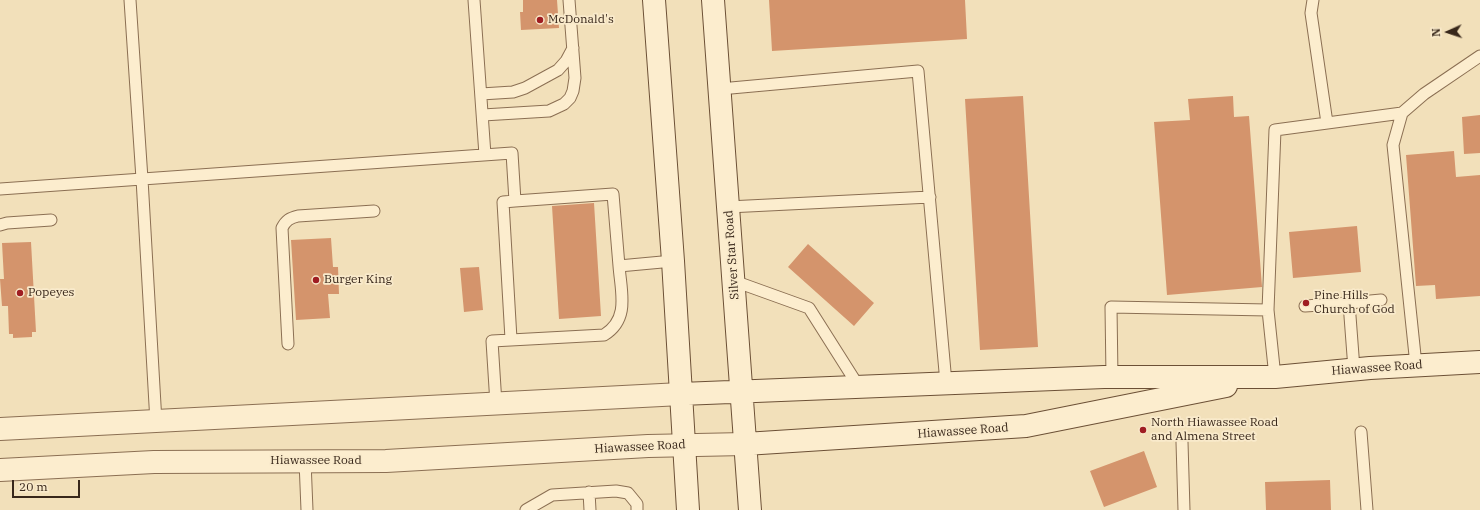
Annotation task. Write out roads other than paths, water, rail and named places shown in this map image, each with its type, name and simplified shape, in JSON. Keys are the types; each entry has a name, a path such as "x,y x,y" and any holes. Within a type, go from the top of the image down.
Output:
{"main road":[{"path":"654,0 673,261 688,510"},
{"name":"Silver Star Road","path":"713,0 750,510"},
{"name":"Hiawassee Road","path":"0,470 154,462 386,461 684,444 745,444 1026,426 1275,377 1354,369 1480,362"},
{"name":"Hiawassee Road","path":"0,429 681,394 946,383 1112,377 1275,377"}],"lane":[{"path":"130,0 156,422"},
{"path":"474,0 485,155"},
{"path":"483,115 549,111 564,104 570,98 573,91 574,78 569,0"},
{"path":"1313,0 1311,13 1327,123"},
{"path":"481,94 514,92 525,88 558,70 566,61 573,48"},
{"path":"1275,377 1268,310 1275,130 1402,113 1424,94 1480,56"},
{"path":"720,89 918,71 946,383"},
{"path":"1402,113 1393,145 1416,365"},
{"path":"0,189 512,153 515,201"},
{"path":"496,404 492,341 604,335 618,322 622,308 613,194 503,202 511,339"},
{"path":"728,206 930,197"},
{"path":"288,344 282,228 285,222 289,218 298,216 374,211"},
{"path":"0,225 7,223 51,220"},
{"path":"619,266 673,261"},
{"path":"734,281 809,308 859,387"},
{"path":"1306,306 1381,300"},
{"path":"1349,303 1354,369"},
{"path":"1112,377 1111,307 1268,310"},
{"path":"1361,432 1367,510"},
{"path":"1182,442 1184,510"},
{"path":"305,461 307,510"},
{"path":"526,510 552,495 616,491 628,493 637,504 638,510"},
{"path":"589,492 590,510"}],"place":[{"name":"McDonald's","path":"540,20"},
{"name":"Burger King","path":"316,280"},
{"name":"Popeyes","path":"20,293"},
{"name":"Pine Hills Church of God","path":"1306,303"},
{"name":"North Hiawassee Road and Almena Street","path":"1143,430"}]}
